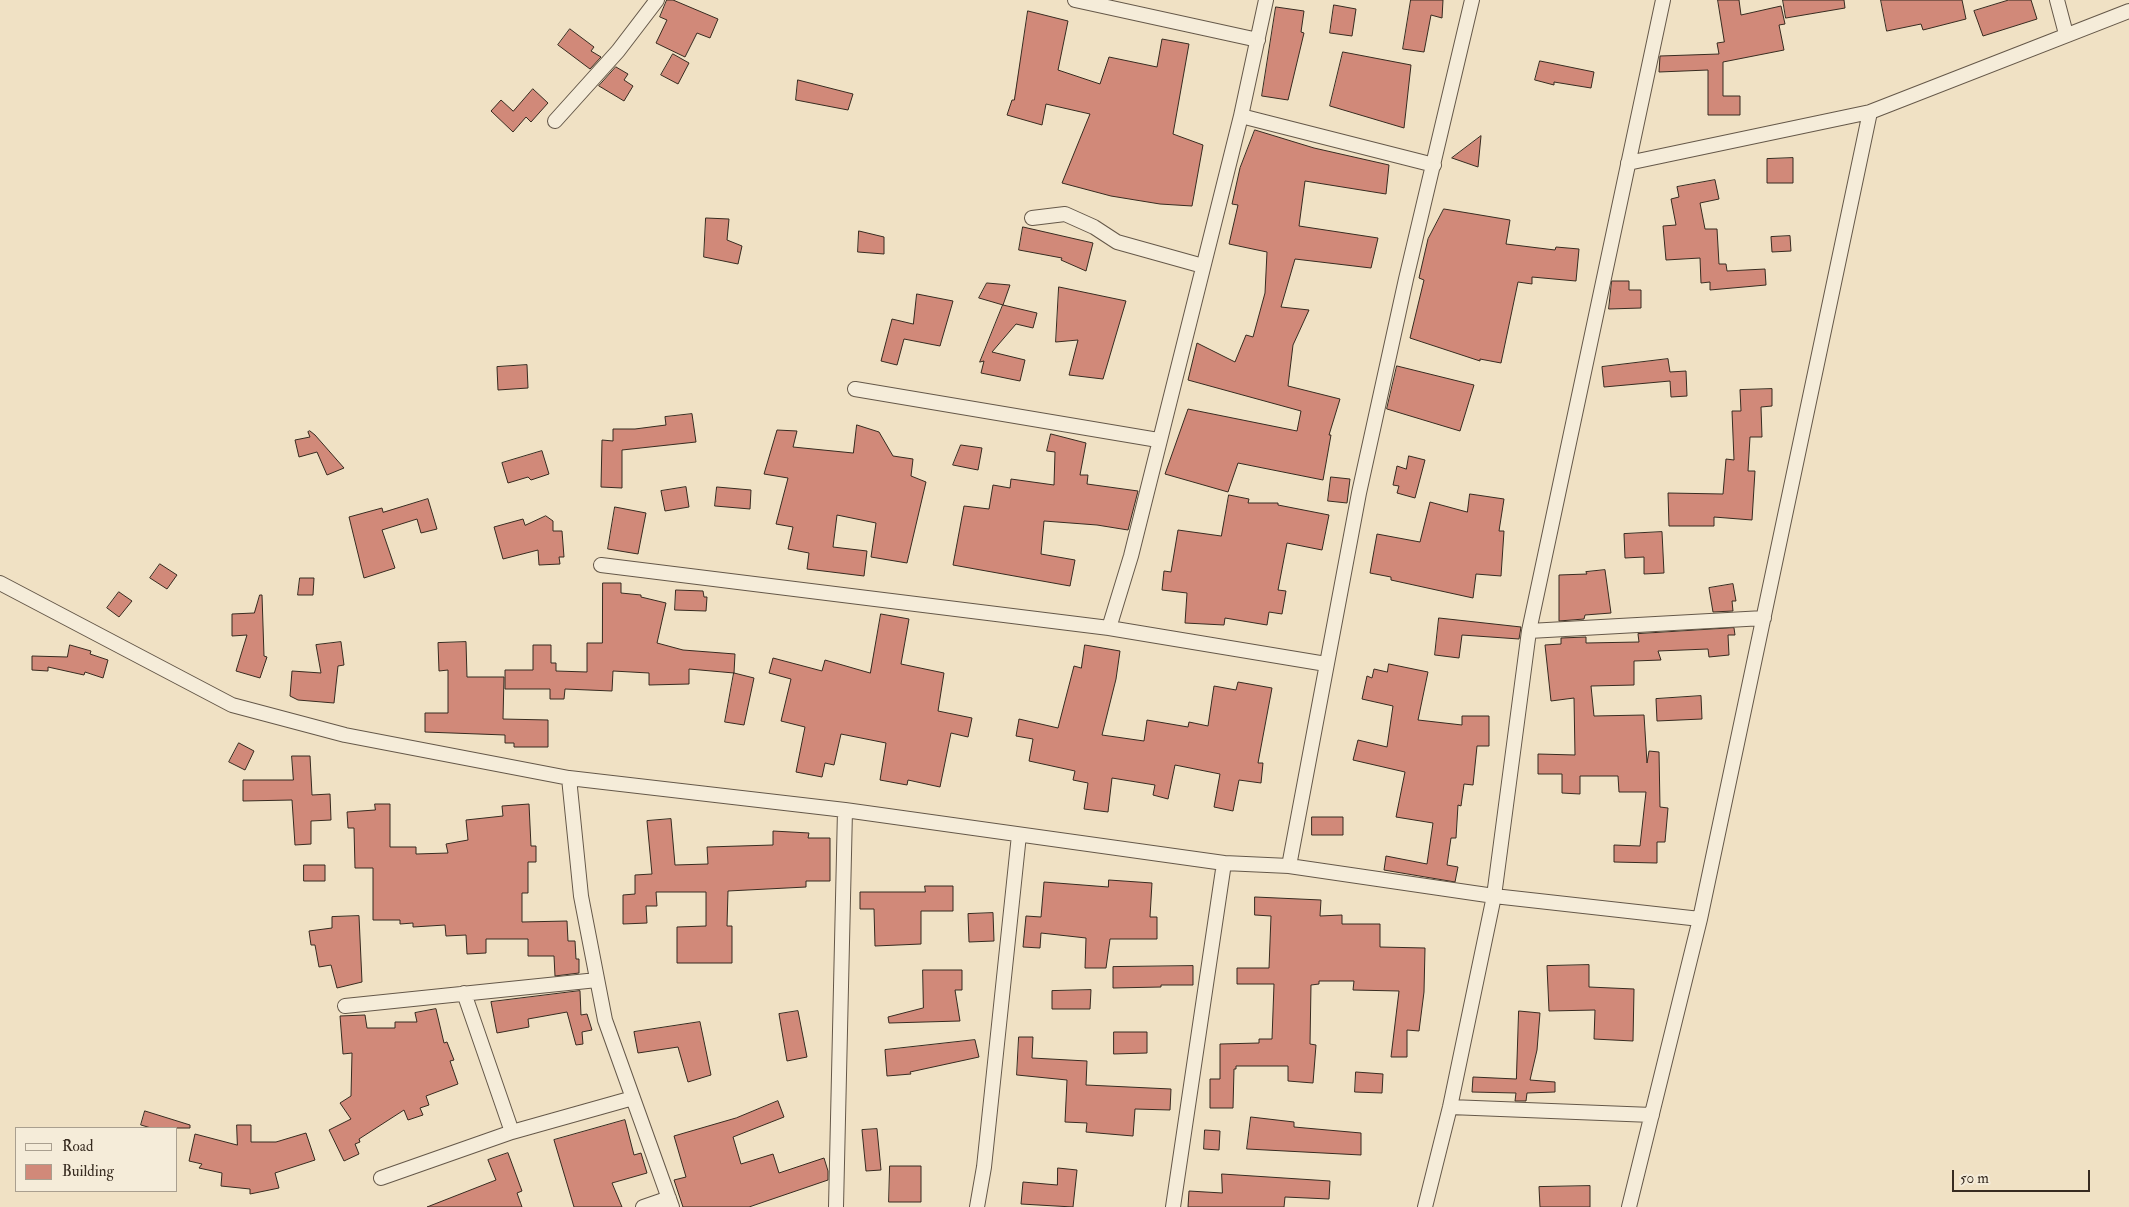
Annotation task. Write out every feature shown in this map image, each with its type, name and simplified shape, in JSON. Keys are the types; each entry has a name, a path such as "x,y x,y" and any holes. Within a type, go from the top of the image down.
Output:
{"street":[{"path":"555,121 618,51 657,0"},
{"path":"1075,0 1258,40"},
{"path":"1109,628 1131,556 1158,440 1242,116 1266,0"},
{"path":"1289,866 1359,493 1472,0"},
{"path":"1425,1207 1450,1107 1494,896 1529,631 1663,0"},
{"path":"2057,0 2066,34"},
{"path":"1628,163 1870,112 2129,11"},
{"path":"1629,1207 1700,919 1870,112"},
{"path":"1242,116 1434,165"},
{"path":"1032,218 1065,214 1094,226 1118,242 1203,266"},
{"path":"855,389 1158,440"},
{"path":"601,565 1109,628 1326,664"},
{"path":"0,583 232,705 345,735 569,778 845,810 1224,863 1289,866 1494,896 1700,919"},
{"path":"1529,631 1764,618"},
{"path":"569,778 581,896 605,1020 670,1202 643,1207"},
{"path":"836,1207 845,810"},
{"path":"977,1207 985,1158 1019,835"},
{"path":"1173,1207 1224,863"},
{"path":"345,1006 597,980"},
{"path":"464,993 512,1132"},
{"path":"381,1178 512,1132 633,1098"},
{"path":"1450,1107 1652,1115"}],"building":[{"path":"667,0 673,0 718,19 710,38 697,33 685,57 656,43 667,20 660,17"},
{"path":"1411,0 1443,0 1442,18 1431,15 1424,52 1403,49"},
{"path":"1718,0 1739,0 1741,15 1781,6 1785,24 1779,25 1784,50 1723,62 1723,96 1740,96 1740,115 1708,115 1708,70 1659,72 1660,56 1719,54 1717,43 1724,42"},
{"path":"1783,0 1844,0 1845,8 1786,18"},
{"path":"1881,0 1962,0 1966,19 1923,30 1921,24 1887,31"},
{"path":"2009,0 2031,0 2037,19 1983,36 1974,11"},
{"path":"1334,5 1356,9 1352,36 1330,33"},
{"path":"1276,7 1304,11 1301,32 1304,33 1288,100 1262,96"},
{"path":"1028,11 1068,21 1058,70 1100,84 1109,57 1157,67 1162,39 1189,44 1173,134 1203,145 1192,206 1160,204 1111,196 1062,183 1090,114 1046,104 1042,125 1007,115 1012,100 1014,100"},
{"path":"570,29 594,47 591,51 601,57 590,69 558,45"},
{"path":"1343,52 1411,65 1404,128 1330,106"},
{"path":"673,54 689,63 678,84 661,75"},
{"path":"1540,61 1594,72 1591,88 1554,82 1554,85 1535,80"},
{"path":"616,67 628,74 624,80 633,86 624,101 599,86"},
{"path":"798,80 853,94 848,110 796,100"},
{"path":"533,89 548,103 531,122 526,117 513,132 491,111 501,100 513,111"},
{"path":"1255,130 1314,148 1389,165 1386,194 1305,181 1299,226 1378,238 1371,268 1295,259 1281,307 1309,310 1293,345 1288,386 1340,399 1329,435 1331,435 1323,480 1238,463 1228,492 1165,474 1188,409 1297,431 1301,411 1188,380 1197,343 1235,362 1246,335 1253,337 1265,293 1267,252 1229,244 1238,205 1232,204 1240,168"},
{"path":"1481,136 1478,167 1452,158"},
{"path":"1793,158 1793,183 1767,183 1767,159"},
{"path":"1715,180 1719,199 1700,203 1705,229 1717,229 1719,264 1726,264 1727,271 1765,269 1766,285 1710,290 1710,282 1701,283 1700,258 1666,260 1663,226 1676,225 1671,199 1679,197 1677,187"},
{"path":"1444,209 1510,220 1506,244 1555,250 1556,247 1579,249 1576,281 1532,277 1532,284 1518,282 1501,363 1480,359 1480,361 1410,338 1424,280 1419,278 1428,239"},
{"path":"706,218 729,219 727,240 742,246 738,264 704,257"},
{"path":"1023,227 1093,243 1086,271 1061,260 1062,258 1019,250"},
{"path":"859,231 884,237 884,254 858,252"},
{"path":"1790,236 1791,251 1772,252 1771,237"},
{"path":"1612,281 1629,281 1629,290 1641,290 1641,308 1609,309"},
{"path":"987,283 1010,285 1003,305 979,298"},
{"path":"1059,287 1126,301 1103,379 1069,375 1078,340 1056,342"},
{"path":"917,294 953,301 940,346 904,339 897,365 881,361 892,319 913,324"},
{"path":"1003,305 1037,313 1033,328 1016,324 992,352 1025,360 1020,381 981,373 984,361 980,362"},
{"path":"1668,359 1670,372 1686,371 1687,396 1671,397 1670,381 1604,387 1602,367"},
{"path":"527,365 528,388 498,390 497,367"},
{"path":"1397,366 1474,385 1460,431 1387,409"},
{"path":"1772,389 1772,406 1761,407 1762,437 1750,437 1748,471 1755,471 1752,520 1714,517 1714,526 1669,526 1668,493 1723,494 1726,459 1734,460 1732,411 1741,411 1740,390"},
{"path":"692,414 696,442 622,450 622,488 601,487 602,440 613,441 613,429 635,429 666,425 665,417"},
{"path":"857,425 879,432 893,456 913,459 911,476 926,482 907,563 871,557 876,523 837,515 833,547 867,551 864,576 807,569 809,553 788,549 793,527 776,524 788,478 764,474 777,430 797,431 793,447 853,453"},
{"path":"310,431 344,468 327,475 317,452 299,457 295,440 310,437 308,432"},
{"path":"1051,434 1086,443 1080,475 1088,475 1087,484 1138,491 1128,530 1097,525 1044,521 1041,554 1075,560 1070,586 953,565 964,506 989,509 993,485 1010,488 1011,479 1054,485 1055,452 1047,451"},
{"path":"961,445 982,448 978,470 953,465"},
{"path":"542,451 549,474 531,480 528,477 508,483 502,463"},
{"path":"1409,456 1425,460 1415,498 1397,493 1399,486 1393,485 1397,466 1406,469"},
{"path":"1331,477 1350,479 1347,503 1328,501"},
{"path":"686,487 689,507 665,511 661,491"},
{"path":"717,487 751,490 750,509 715,506"},
{"path":"1470,494 1504,499 1499,531 1504,531 1501,576 1476,574 1473,598 1391,580 1391,577 1370,573 1377,534 1420,542 1430,502 1467,512"},
{"path":"1229,495 1249,499 1248,503 1278,503 1278,505 1329,515 1322,550 1287,543 1278,590 1286,591 1282,614 1269,612 1267,625 1225,618 1224,625 1185,623 1187,593 1162,590 1164,571 1171,572 1178,530 1221,536"},
{"path":"428,499 437,529 421,533 417,519 382,530 395,568 364,578 349,517 382,508 383,512"},
{"path":"615,507 646,513 638,554 608,549"},
{"path":"546,516 553,521 553,531 562,531 564,557 559,557 560,564 539,565 538,550 503,559 494,527 523,519 525,525"},
{"path":"1662,532 1664,573 1644,574 1644,557 1625,558 1624,534"},
{"path":"160,564 177,575 167,589 150,578"},
{"path":"1605,570 1611,613 1585,615 1584,619 1559,621 1559,575 1587,574 1586,572"},
{"path":"300,578 314,578 313,595 298,595"},
{"path":"603,583 621,583 621,593 641,595 641,597 666,603 657,643 683,650 735,654 734,673 689,669 689,684 649,685 649,673 613,671 612,691 565,689 564,699 550,699 550,689 505,689 505,670 533,670 533,645 551,645 551,663 556,663 556,671 587,672 587,643 602,643"},
{"path":"1733,584 1736,601 1732,601 1733,611 1713,612 1709,588"},
{"path":"676,590 703,591 704,597 707,597 706,611 675,610"},
{"path":"119,592 132,601 119,617 107,608"},
{"path":"260,595 262,595 264,656 267,657 260,678 236,671 247,635 232,636 232,614 254,613"},
{"path":"881,614 909,619 901,664 944,673 938,711 972,718 968,737 951,733 940,787 908,780 907,785 880,780 886,743 841,734 834,765 825,763 822,777 796,772 805,727 781,721 791,679 769,673 773,658 822,671 825,660 870,673"},
{"path":"1439,618 1521,627 1519,639 1462,635 1459,658 1435,655"},
{"path":"1734,628 1735,635 1728,635 1729,655 1709,657 1708,649 1658,651 1661,660 1634,661 1634,685 1591,686 1594,716 1644,715 1647,763 1649,751 1659,752 1660,807 1668,808 1665,842 1657,842 1657,863 1614,862 1614,845 1640,846 1646,792 1619,792 1618,776 1580,776 1580,794 1562,793 1562,774 1538,774 1538,754 1575,755 1574,698 1551,701 1545,645 1561,644 1561,638 1586,637 1586,643 1639,642 1638,634"},
{"path":"341,642 344,665 338,666 334,703 298,700 290,696 292,671 321,673 316,645"},
{"path":"466,642 467,677 504,677 503,719 548,720 548,747 514,747 514,743 505,743 505,735 425,732 425,713 448,713 448,670 439,671 438,643"},
{"path":"70,645 91,651 90,654 108,660 103,678 85,672 84,675 48,667 48,671 32,670 32,656 67,657"},
{"path":"1085,645 1120,651 1116,679 1102,735 1144,741 1147,720 1188,727 1189,722 1208,726 1214,686 1236,690 1238,682 1272,688 1258,763 1263,763 1261,783 1239,780 1233,811 1214,807 1220,774 1175,765 1168,799 1153,795 1155,785 1112,778 1108,812 1084,809 1088,783 1073,780 1075,771 1029,761 1033,739 1016,736 1019,719 1058,728 1074,666 1081,668"},
{"path":"1389,664 1428,672 1418,720 1462,725 1462,716 1489,716 1489,746 1477,746 1473,785 1464,784 1461,806 1458,805 1456,838 1451,838 1447,865 1458,867 1455,882 1384,870 1386,856 1427,864 1433,823 1396,817 1405,772 1353,760 1358,740 1387,747 1393,706 1362,699 1367,676 1372,678 1374,669 1387,672"},
{"path":"734,673 754,678 744,725 725,722"},
{"path":"1701,696 1702,719 1657,721 1656,699"},
{"path":"239,743 254,751 245,770 229,762"},
{"path":"292,756 310,756 312,795 330,794 331,820 311,821 311,844 295,845 292,800 243,801 243,780 293,780"},
{"path":"375,804 390,804 390,847 416,847 416,854 448,853 446,844 468,840 466,820 503,816 502,806 529,804 531,846 536,846 536,862 528,862 528,893 522,893 522,922 567,921 568,941 575,941 576,959 579,959 579,973 555,976 554,956 528,956 528,939 486,939 486,953 467,954 466,935 446,936 445,925 413,927 413,923 400,924 400,920 373,920 373,868 355,868 354,828 348,828 347,812 375,810"},
{"path":"1312,817 1343,817 1343,835 1312,835"},
{"path":"671,819 675,865 708,864 707,847 773,845 773,831 809,833 808,838 830,838 830,881 806,881 806,887 728,891 727,926 732,926 732,963 677,963 677,927 706,926 706,892 656,892 657,906 646,906 647,923 623,924 623,895 635,894 635,875 652,874 647,821"},
{"path":"304,865 325,865 325,881 304,881"},
{"path":"1109,880 1152,883 1150,917 1157,917 1157,939 1110,939 1106,968 1085,968 1086,938 1041,933 1040,948 1023,947 1026,916 1041,917 1044,882 1108,887"},
{"path":"925,886 953,886 953,911 921,911 921,944 875,946 874,909 860,909 860,892 925,892"},
{"path":"1255,897 1321,900 1320,916 1342,915 1342,924 1380,924 1380,947 1425,948 1424,992 1419,1031 1407,1030 1407,1057 1391,1057 1399,991 1353,990 1354,981 1319,981 1319,984 1311,985 1310,1044 1316,1045 1313,1083 1288,1081 1288,1066 1236,1066 1236,1069 1234,1069 1233,1108 1210,1108 1210,1079 1220,1079 1220,1044 1259,1043 1259,1039 1272,1039 1274,984 1237,984 1237,968 1269,968 1271,916 1255,915"},
{"path":"993,913 994,941 969,942 968,914"},
{"path":"359,916 362,982 337,988 331,965 319,967 315,945 311,945 309,931 332,928 332,917"},
{"path":"1589,965 1589,987 1634,989 1633,1041 1594,1039 1595,1010 1549,1011 1547,966"},
{"path":"1193,966 1193,985 1113,988 1113,967"},
{"path":"923,970 962,970 962,990 955,990 960,1021 889,1023 888,1017 923,1008"},
{"path":"1091,990 1090,1009 1052,1009 1052,991"},
{"path":"580,991 581,1015 587,1014 592,1030 582,1032 583,1044 576,1045 567,1012 528,1019 529,1027 497,1033 491,1002"},
{"path":"436,1009 444,1043 447,1042 454,1060 450,1061 458,1084 426,1096 429,1105 420,1108 423,1115 408,1120 404,1110 359,1139 360,1142 355,1144 359,1154 344,1161 329,1130 351,1119 340,1103 351,1096 352,1053 343,1054 340,1016 365,1015 367,1028 395,1028 395,1022 417,1022 415,1013"},
{"path":"798,1011 807,1057 787,1061 779,1014"},
{"path":"1519,1011 1540,1013 1537,1050 1530,1080 1555,1082 1555,1092 1527,1093 1526,1101 1515,1101 1516,1093 1472,1092 1473,1077 1516,1079"},
{"path":"700,1022 711,1075 688,1082 678,1047 638,1053 634,1032"},
{"path":"1114,1032 1147,1032 1147,1053 1114,1054"},
{"path":"1019,1037 1033,1037 1032,1058 1087,1061 1086,1085 1171,1089 1170,1110 1135,1109 1133,1136 1086,1132 1087,1123 1065,1122 1067,1080 1017,1075"},
{"path":"975,1040 979,1057 910,1072 911,1074 887,1076 885,1050"},
{"path":"1356,1072 1383,1074 1382,1093 1355,1092"},
{"path":"778,1101 784,1117 733,1137 741,1164 773,1154 779,1173 824,1158 828,1171 828,1180 749,1207 683,1207 674,1180 686,1177 674,1136 736,1118"},
{"path":"145,1111 190,1125 190,1128 148,1127 141,1125"},
{"path":"1251,1117 1294,1122 1294,1127 1361,1133 1361,1155 1247,1149"},
{"path":"625,1120 634,1155 641,1153 647,1173 612,1183 622,1207 574,1207 554,1140"},
{"path":"237,1125 251,1125 251,1142 276,1142 306,1133 315,1160 275,1173 279,1188 250,1194 250,1189 221,1186 222,1173 199,1168 202,1164 189,1161 195,1134 237,1145"},
{"path":"877,1129 881,1170 866,1171 862,1130"},
{"path":"1205,1130 1220,1131 1219,1150 1204,1149"},
{"path":"508,1153 522,1191 517,1193 522,1207 427,1207 496,1180 488,1160"},
{"path":"890,1166 921,1166 921,1202 889,1202"},
{"path":"1058,1168 1077,1170 1073,1207 1021,1204 1023,1182 1057,1185"},
{"path":"1222,1174 1330,1181 1329,1199 1285,1197 1284,1207 1188,1207 1189,1191 1222,1193"},
{"path":"1590,1186 1590,1207 1540,1207 1539,1187"}]}
